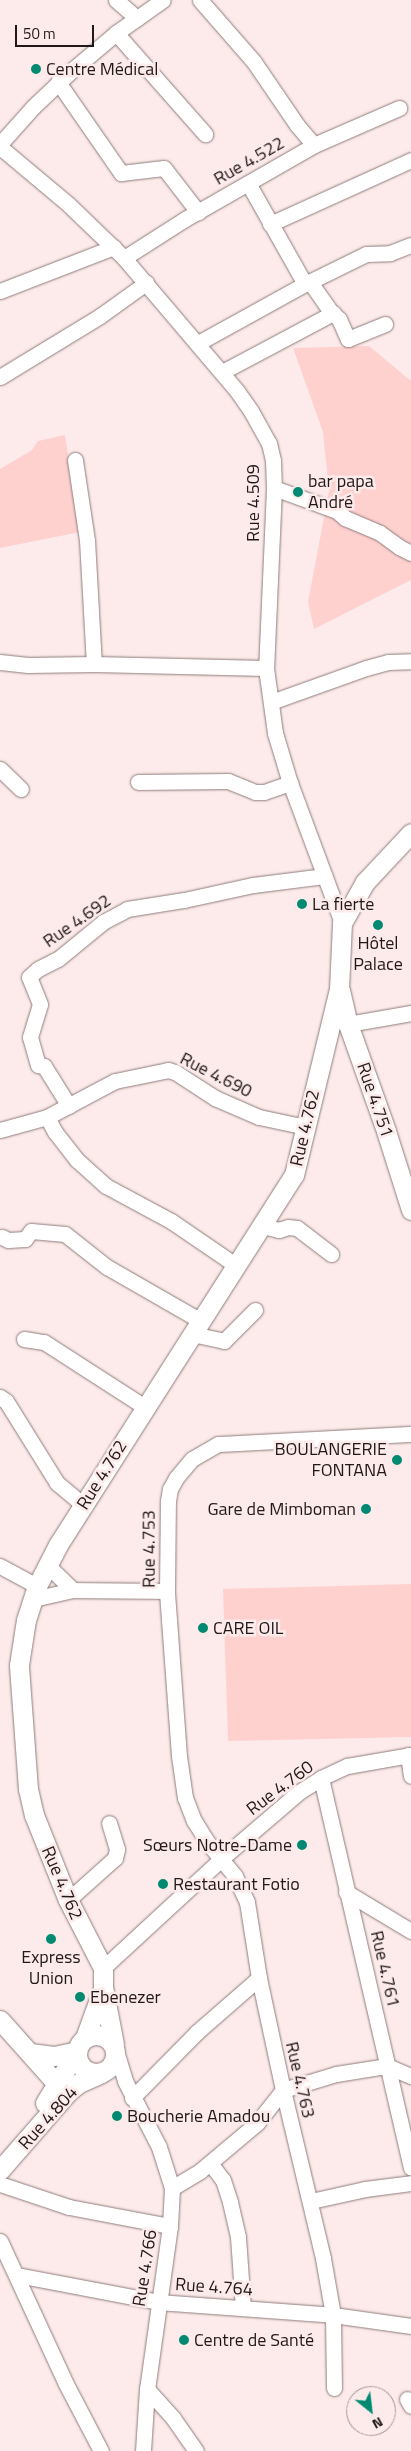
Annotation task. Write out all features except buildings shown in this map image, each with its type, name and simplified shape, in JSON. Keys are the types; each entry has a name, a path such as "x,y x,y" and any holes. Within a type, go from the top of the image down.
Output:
{"main road":[{"path":"339,989 342,923 365,882 411,833"},
{"name":"Rue 4.751","path":"339,989 348,1024 386,1131 411,1210"},
{"name":"Rue 4.762","path":"103,1987 103,1968 68,1900 34,1815 28,1789 19,1665 26,1620 35,1592 47,1565 83,1504 294,1175 339,989"},
{"path":"0,2157 26,2130 58,2085 81,2045 103,1987"},
{"path":"81,2045 79,2064 89,2072 101,2072 114,2062 115,2047 103,1987"},
{"path":"0,2020 58,2085"},
{"path":"30,2053 54,2056 81,2045 100,2034 115,2047"},
{"name":"Rue 4.804","path":"0,2170 69,2091 79,2083 101,2072"}],"street":[{"path":"116,0 137,18"},
{"path":"0,146 58,82 116,33 164,0"},
{"path":"200,0 254,62 297,125 314,145"},
{"path":"116,33 205,134"},
{"path":"58,82 121,173 164,168 198,212"},
{"name":"Rue 4.522","path":"124,258 198,212 314,145 399,108"},
{"name":"Rue 4.509","path":"0,146 69,205 114,247 146,282 222,372 251,411 268,444 273,460 274,488 266,668 271,702 278,745 290,783 342,923"},
{"path":"270,224 411,160"},
{"path":"248,183 270,224 308,283 340,319 348,339 385,324"},
{"path":"198,343 308,283 366,254 390,253 411,245"},
{"path":"0,291 114,247"},
{"path":"0,377 100,316 146,282"},
{"path":"222,372 333,313"},
{"path":"76,460 87,540 94,664"},
{"path":"274,488 337,511 345,518 380,533 399,548 411,553"},
{"path":"271,702 366,668 388,662 411,661"},
{"path":"0,665 94,664 266,668"},
{"path":"0,769 21,789"},
{"path":"138,782 228,781 255,792 264,792 290,783"},
{"name":"Rue 4.692","path":"69,1106 44,1066 38,1065 31,1042 35,1016 40,1004 29,977 38,969 58,959 103,922 127,909 184,900 253,885 324,876"},
{"path":"348,1024 411,1013"},
{"name":"Rue 4.690","path":"0,1130 47,1117 115,1081 168,1070 175,1072 215,1098 259,1117 306,1127"},
{"path":"47,1117 55,1132 77,1160 106,1186 171,1221 237,1266"},
{"path":"263,1226 278,1230 288,1227 296,1228 331,1254"},
{"path":"2,1237 8,1240 25,1239 31,1231 65,1234 107,1267 197,1327 224,1341 255,1310"},
{"path":"24,1339 44,1342 145,1407"},
{"path":"0,1397 6,1401 57,1483 83,1504"},
{"name":"Rue 4.753","path":"222,1858 203,1836 194,1821 185,1798 179,1756 168,1591 169,1495 176,1478 192,1459 218,1444 411,1434"},
{"path":"47,1565 73,1590"},
{"path":"0,1566 35,1592 73,1590 168,1591"},
{"path":"409,1755 411,1776"},
{"name":"Rue 4.760","path":"103,1968 222,1858 299,1792 321,1778 347,1766 409,1755"},
{"name":"Rue 4.761","path":"321,1778 346,1892 369,1979 411,2168"},
{"path":"68,1900 115,1858 117,1848 109,1823"},
{"name":"Rue 4.763","path":"222,1858 235,1876 248,1902 259,1978 282,2090 311,2201 333,2315 334,2388"},
{"path":"346,1892 411,1931"},
{"path":"132,2098 197,2032 259,1978"},
{"name":"Rue 4.766","path":"115,2047 120,2069 132,2098 159,2147 172,2188 170,2226 147,2389 143,2451"},
{"path":"172,2188 210,2163 258,2123 282,2090 336,2074 387,2066 411,2076"},
{"name":"Rue 4.766","path":"101,2072 116,2082 132,2098"},
{"path":"210,2163 223,2180 238,2237 243,2308"},
{"path":"311,2201 411,2183"},
{"path":"0,2184 69,2207 170,2226"},
{"path":"0,2241 66,2384 101,2451"},
{"name":"Rue 4.764","path":"17,2275 158,2302 333,2315 411,2326"},
{"path":"147,2389 173,2418 196,2451"}],"shaded area":[{"path":"369,346 411,381 411,580 314,629 308,602 329,491 323,432 293,348"},
{"path":"65,435 80,532 0,548 0,469 32,450 38,441"},
{"path":"411,1584 411,1737 228,1741 223,1589"}],"place":[{"name":"Centre Médical","path":"36,69"},
{"name":"bar papa André","path":"298,492"},
{"name":"La fierte","path":"302,904"},
{"name":"Hôtel Palace","path":"378,925"},
{"name":"BOULANGERIE FONTANA","path":"397,1460"},
{"name":"Gare de Mimboman","path":"366,1509"},
{"name":"CARE OIL","path":"203,1628"},
{"name":"Sœurs Notre-Dame","path":"302,1845"},
{"name":"Restaurant Fotio","path":"163,1884"},
{"name":"Express Union","path":"51,1939"},
{"name":"Ebenezer","path":"80,1997"},
{"name":"Boucherie Amadou","path":"117,2116"},
{"name":"Centre de Santé","path":"184,2340"}]}
